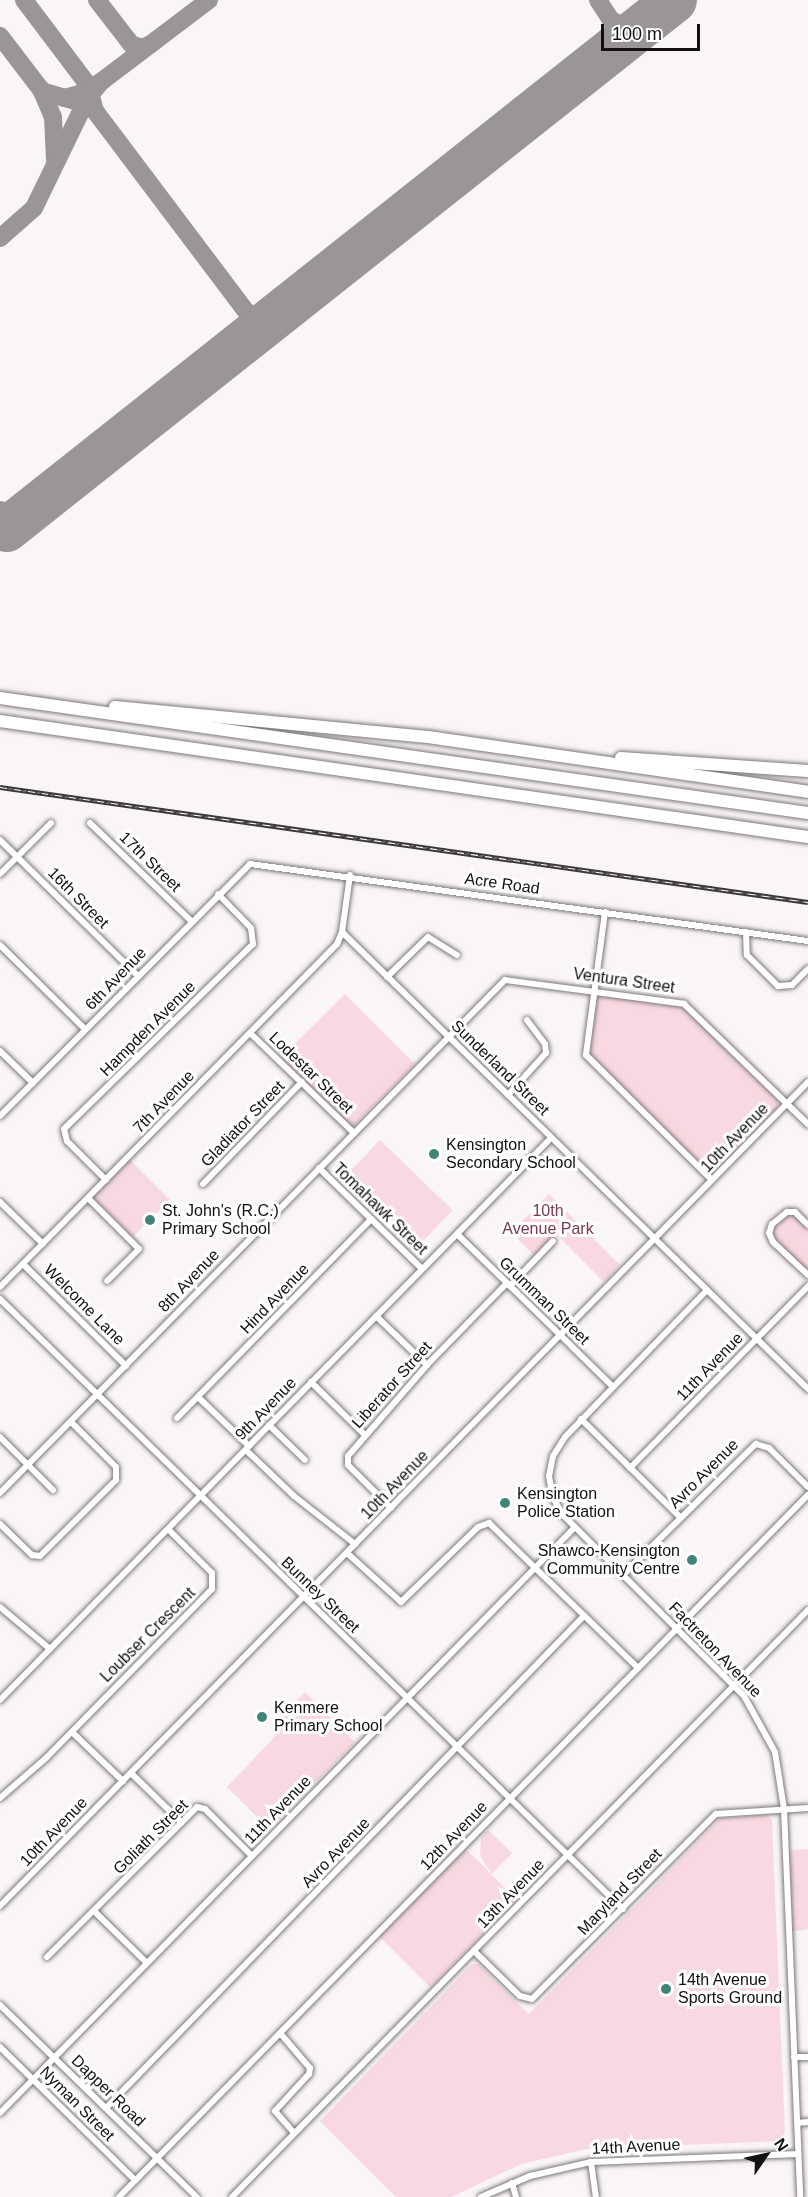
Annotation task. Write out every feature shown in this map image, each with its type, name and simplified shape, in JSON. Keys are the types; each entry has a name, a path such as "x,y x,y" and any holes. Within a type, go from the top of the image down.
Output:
{"highway":[{"path":"0,698 327,726 533,752 808,792"},
{"path":"0,698 808,813"},
{"path":"0,721 808,837"},
{"path":"533,752 808,771"},
{"path":"669,817 808,842"}],"street":[{"path":"0,874 51,823"},
{"name":"17th Street","path":"90,823 191,921"},
{"name":"16th Street","path":"0,840 138,976"},
{"name":"6th Avenue","path":"0,1116 218,894 253,863"},
{"name":"Acre Road","path":"253,863 808,940"},
{"path":"342,932 350,875"},
{"name":"Hampden Avenue","path":"106,1180 67,1142 63,1129 253,944 251,928 218,894"},
{"path":"605,912 587,1059 712,1180"},
{"name":"Sunderland Street","path":"342,932 808,1389"},
{"name":"7th Avenue","path":"0,1287 337,944 342,932"},
{"path":"747,932 747,955 778,986 792,985 808,969"},
{"path":"387,977 428,937 457,955"},
{"path":"0,945 85,1029"},
{"name":"Ventura Street","path":"448,1036 506,980 594,990 684,1004 808,1124"},
{"path":"508,1095 546,1053 545,1044 526,1020"},
{"name":"Lodestar Street","path":"250,1033 354,1133"},
{"name":"8th Avenue","path":"0,1494 448,1036"},
{"path":"0,1051 33,1083"},
{"name":"Gladiator Street","path":"203,1184 302,1082"},
{"name":"10th Avenue","path":"0,1906 808,1082"},
{"name":"9th Avenue","path":"0,1700 551,1138"},
{"name":"Tomahawk Street","path":"319,1168 422,1269"},
{"path":"88,1198 139,1249 107,1281"},
{"path":"0,1202 43,1244"},
{"path":"808,1225 795,1212 787,1212 772,1224 770,1233 773,1242 808,1275"},
{"name":"Hind Avenue","path":"177,1418 371,1219"},
{"name":"Grumman Street","path":"457,1234 612,1386"},
{"name":"Liberator Street","path":"391,1508 348,1465 348,1456 427,1365 553,1241"},
{"name":"Welcome Lane","path":"23,1264 126,1366"},
{"name":"11th Avenue","path":"630,1468 808,1286"},
{"name":"Factreton Avenue","path":"707,1290 612,1386 558,1446 549,1476 558,1507 575,1527 734,1685 752,1706 770,1740 779,1765 784,1809 800,2197"},
{"name":"Bunney Street","path":"0,1299 623,1908"},
{"path":"376,1316 427,1365"},
{"path":"311,1382 365,1435"},
{"path":"198,1397 294,1496 355,1544"},
{"path":"581,1419 680,1517"},
{"path":"0,1524 32,1555 40,1556 116,1480 116,1467 71,1422"},
{"path":"269,1425 305,1460"},
{"path":"0,1437 53,1490"},
{"name":"Avro Avenue","path":"624,1575 756,1444 769,1448 808,1487"},
{"name":"12th Avenue","path":"118,2197 808,1495"},
{"path":"347,1553 398,1602 407,1598 485,1523 638,1668"},
{"name":"11th Avenue","path":"0,2113 575,1527"},
{"name":"Loubser Crescent","path":"0,1798 72,1732 214,1587 212,1573 168,1529"},
{"path":"0,1607 50,1649"},
{"name":"13th Avenue","path":"232,2197 808,1611"},
{"name":"Avro Avenue","path":"106,2108 584,1616"},
{"path":"72,1732 123,1781"},
{"path":"131,1773 182,1822"},
{"name":"Goliath Street","path":"47,1957 196,1808 203,1807 252,1856"},
{"name":"Maryland Street","path":"474,1951 520,1996 532,1999 716,1814 808,1808"},
{"path":"94,1911 147,1963"},
{"name":"Dapper Road","path":"0,2005 197,2197"},
{"path":"280,2033 310,2070 275,2111 294,2133"},
{"name":"Nyman Street","path":"0,2047 135,2180"},
{"path":"794,2057 808,2057"},
{"path":"797,2122 808,2122"},
{"name":"14th Avenue","path":"481,2197 512,2183 591,2162 798,2154"},
{"path":"591,2162 597,2197"},
{"path":"512,2183 516,2197"}],"green space":[{"path":"345,994 415,1064 351,1128 281,1058"},
{"path":"599,996 683,1007 777,1098 777,1109 718,1170 705,1170 588,1054 595,1001"},
{"path":"380,1140 453,1210 418,1246 345,1176"},
{"path":"128,1158 170,1200 129,1240 88,1198"},
{"name":"10th Avenue Park","path":"549,1194 620,1265 604,1282 557,1235 536,1257 511,1233"},
{"path":"795,1212 808,1225 808,1275 773,1242 770,1230 781,1215"},
{"path":"305,1692 355,1742 269,1829 227,1787 281,1730 275,1723"},
{"name":"14th Avenue Sports Ground","path":"767,1815 772,1820 785,2133 780,2141 587,2149 521,2164 451,2197 396,2197 320,2121 472,1964 478,1964 529,2014 721,1818"},
{"path":"488,1830 512,1853 492,1874 480,1856 481,1837"},
{"path":"465,1848 517,1900 430,1987 378,1935"},
{"path":"808,1849 808,1929 789,1932 786,1851"}],"taxiway":[{"path":"24,0 88,85 95,111 249,315 251,329 238,345"},
{"path":"97,0 131,44 142,48 151,44"},
{"path":"64,98 79,94 102,81 209,0"},
{"path":"598,0 619,32 616,43 606,54"},
{"path":"615,22 629,29 645,23"},
{"path":"0,36 42,91 75,101"},
{"path":"0,238 34,208 88,97 102,81"},
{"path":"41,89 53,117 55,159"},
{"path":"247,312 260,319 278,314"},
{"path":"0,510 17,514 34,507"}],"runway":[{"path":"6,529 674,0"}],"railway":[{"path":"0,787 808,902"}],"place":[{"name":"Kensington Secondary School","path":"434,1154"},
{"name":"St. John's (R.C.) Primary School","path":"150,1220"},
{"name":"Kensington Police Station","path":"505,1503"},
{"name":"Shawco-Kensington Community Centre","path":"692,1560"},
{"name":"Kenmere Primary School","path":"262,1717"},
{"name":"14th Avenue Sports Ground","path":"666,1989"}]}
